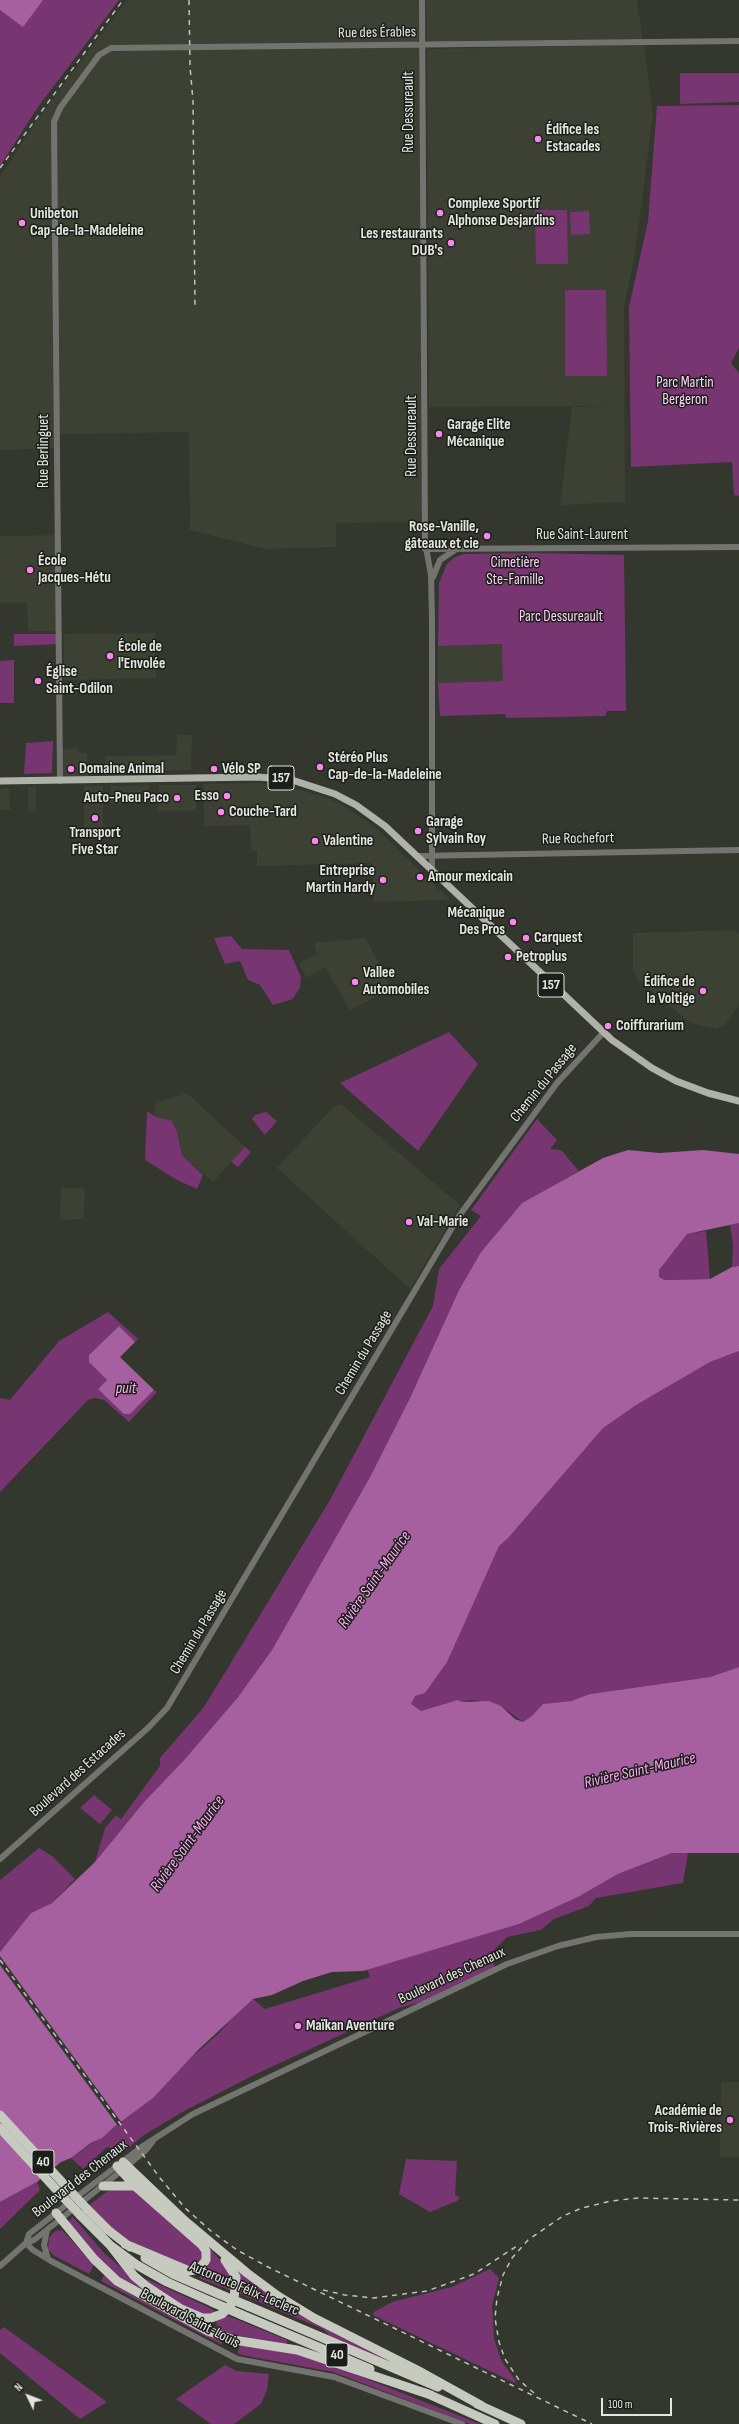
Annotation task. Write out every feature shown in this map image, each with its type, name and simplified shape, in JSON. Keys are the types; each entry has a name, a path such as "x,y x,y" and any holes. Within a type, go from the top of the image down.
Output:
{"highway":[{"name":"Autoroute Félix-Leclerc","path":"0,2115 110,2245 156,2277 495,2424"},
{"name":"Autoroute Félix-Leclerc","path":"0,2128 83,2212 125,2244 163,2269 521,2424"},
{"path":"122,2166 136,2186 202,2245 206,2253 206,2260 199,2269 189,2271 125,2244"},
{"path":"122,2166 256,2280 294,2306 482,2406"},
{"path":"103,2186 136,2186"},
{"path":"59,2216 100,2265 117,2281 208,2331 234,2340 297,2350 431,2395"},
{"path":"110,2245 134,2276 151,2289 188,2313 206,2318 220,2315 229,2308 235,2296 237,2283 233,2270 210,2242"}],"main road":[{"name":"157","path":"0,782 251,776 292,780 324,790 356,805 381,823 603,1033 631,1054 671,1078 708,1093 739,1101"}],"street":[{"name":"Rue Dessureault","path":"422,0 426,549 432,581 432,870"},
{"name":"Rue des Érables","path":"54,122 60,108 94,61 108,49 739,41"},
{"name":"Rue Berlinguet","path":"54,122 60,781"},
{"name":"Rue Saint-Laurent","path":"426,549 739,547"},
{"path":"432,581 440,560 449,553 461,549"},
{"name":"Rue Rochefort","path":"417,856 739,850"},
{"name":"Chemin du Passage","path":"170,1703 460,1216 557,1083 603,1033"},
{"name":"Boulevard des Estacades","path":"0,1859 148,1728 170,1703"},
{"name":"Boulevard des Chenaux","path":"0,2266 26,2243 34,2240 47,2230 59,2216 122,2166 146,2150 154,2140 184,2120 213,2104 447,1991 529,1956 584,1939 608,1936 739,1934"},
{"name":"Boulevard des Chenaux","path":"26,2243 29,2234 59,2216 103,2186 122,2166"},
{"path":"47,2230 44,2245 48,2259"},
{"name":"Boulevard Saint-Louis","path":"26,2243 33,2250 48,2259 237,2359 334,2377 447,2422 450,2418 462,2424"}],"shaded area":[{"path":"127,0 423,0 427,522 336,523 336,547 266,549 190,530 189,432 55,434 54,448 0,450 0,177 39,117"},
{"path":"426,0 637,0 643,43 427,47"},
{"path":"644,45 653,115 635,254 624,307 625,502 560,505 572,407 611,406 429,407 427,49"},
{"name":"École Jacques-Hétu","path":"58,535 61,631 28,631 27,603 0,603 0,536"},
{"name":"École de l'Envolée","path":"155,633 156,678 64,680 64,634"},
{"path":"503,644 503,681 438,683 438,646"},
{"path":"177,735 192,735 191,770 105,772 105,756 176,755"},
{"path":"77,748 78,753 87,753 88,778 62,779 62,749"},
{"path":"259,783 305,791 332,800 351,810 378,830 450,900 374,902 372,863 257,866 257,851 251,851 250,825 204,826 204,784"},
{"path":"149,785 149,803 111,804 111,786"},
{"path":"159,785 196,785 196,811 158,811"},
{"path":"84,786 103,786 103,832 84,832"},
{"path":"28,787 36,787 36,812 28,812"},
{"path":"9,788 10,810 0,810 0,789"},
{"path":"733,930 739,933 739,1004 725,1025 716,1029 691,1023 639,981 633,971 633,933"},
{"path":"366,938 391,989 350,1010 325,967 307,978 299,964 317,954 314,943"},
{"path":"187,1093 245,1147 213,1182 183,1156 172,1121 154,1115 156,1103"},
{"path":"341,1104 460,1205 410,1289 277,1168 332,1108"},
{"path":"61,1188 85,1188 84,1219 60,1220"},
{"name":"Académie de Trois-Rivières","path":"721,2082 739,2082 739,2157 720,2157"}],"green space":[{"path":"0,0 119,0 38,107 0,166"},
{"path":"680,73 739,73 739,102 680,104"},
{"name":"Parc Martin Bergeron","path":"739,105 739,348 731,363 739,373 739,496 734,495 732,462 631,467 629,307 648,221 657,106"},
{"path":"535,210 567,210 568,264 536,264"},
{"path":"589,211 590,234 571,235 570,212"},
{"path":"565,290 606,290 607,376 565,376"},
{"name":"Parc Dessureault","path":"533,553 624,555 626,711 607,711 605,716 506,718 505,714 440,716 438,683 503,681 502,644 438,646 439,583 447,564 455,557 464,554"},
{"path":"14,634 61,634 61,644 14,646"},
{"path":"14,660 14,703 0,703 0,661"},
{"path":"53,741 52,773 24,774 26,743"},
{"path":"231,936 242,949 289,950 301,977 300,987 293,999 273,1005 260,985 248,980 240,961 225,964 214,938"},
{"path":"449,1032 478,1064 418,1151 340,1083"},
{"path":"147,1111 154,1116 172,1121 177,1132 182,1155 203,1175 197,1189 177,1180 145,1160"},
{"path":"266,1112 277,1121 265,1135 252,1119 255,1115"},
{"path":"537,1119 557,1140 550,1149 561,1150 579,1171 522,1203 481,1252 459,1290 410,1398 370,1477 272,1650 238,1697 185,1759 144,1802 95,1862 105,1828 116,1815 121,1819 160,1766 160,1758 204,1707 330,1500 433,1306 439,1269 481,1216 471,1210"},
{"path":"245,1147 251,1152 238,1167 231,1162"},
{"path":"739,1223 739,1266 732,1267 733,1245 730,1225"},
{"path":"706,1231 710,1279 681,1280 661,1390 710,1362 739,1351 739,1667 710,1677 590,1694 571,1701 544,1704 532,1716 523,1722 501,1706 472,1700 462,1702 443,1713 337,1716 525,1393 687,1234"},
{"path":"108,1312 138,1339 135,1342 119,1326 89,1355 89,1362 107,1380 98,1389 130,1414 154,1390 157,1392 129,1422 104,1400 95,1398 88,1400 0,1492 0,1398 10,1400 59,1341"},
{"path":"94,1795 112,1810 100,1824 80,1808"},
{"path":"39,1848 52,1856 75,1879 52,1903 31,1913 0,1952 0,1880"},
{"path":"672,1853 688,1853 683,1883 596,1898 589,1906 554,1919 541,1930 507,1937 493,1951 489,1952 495,1968 440,1997 399,2008 256,2074 186,2110 144,2135 125,2151 107,2147 83,2169 71,2158 97,2140 218,2034 247,2002 253,1999 265,2009 370,1977 367,1969 519,1924 578,1897 618,1874"},
{"path":"406,2159 457,2161 455,2195 460,2197 457,2201 430,2212 399,2194"},
{"path":"37,2182 40,2190 0,2229 0,2202"},
{"path":"126,2188 135,2191 200,2247 204,2255 193,2269 130,2241 108,2225 89,2205 108,2191"},
{"path":"73,2217 104,2253 153,2295 142,2294 106,2268 68,2222"},
{"path":"62,2230 94,2265 89,2274 53,2255 48,2249 49,2238 55,2231"},
{"path":"204,2242 230,2271 234,2292 199,2278 210,2262"},
{"path":"490,2269 499,2278 492,2306 494,2339 502,2362 516,2381 515,2383 373,2315 374,2312 392,2302 452,2287"},
{"path":"238,2271 384,2356 383,2359 330,2336 323,2329 240,2294 241,2284"},
{"path":"104,2275 132,2295 222,2341 222,2345 101,2281"},
{"path":"147,2279 218,2313 212,2315 195,2314 146,2281"},
{"path":"226,2315 287,2340 287,2344 218,2332 216,2320"},
{"path":"4,2327 107,2402 80,2419 0,2353 0,2330"},
{"path":"241,2344 309,2356 480,2424 470,2424 333,2372 242,2355 237,2353"},
{"path":"225,2365 237,2371 269,2374 267,2390 261,2404 234,2424 211,2424 176,2399"}],"water":[{"path":"0,0 43,0 23,27 0,10"},
{"name":"Rivière Saint-Maurice","path":"628,1150 660,1153 703,1150 739,1154 739,1223 687,1234 659,1270 659,1277 664,1280 710,1279 732,1267 739,1266 739,1351 710,1362 636,1405 603,1428 508,1538 499,1546 447,1662 425,1693 415,1696 411,1704 421,1711 458,1700 462,1702 489,1701 501,1706 515,1719 523,1722 532,1716 543,1704 571,1701 590,1694 710,1677 739,1667 739,1853 672,1853 618,1874 578,1897 519,1924 363,1971 332,1972 303,1981 272,1995 253,1999 198,2050 153,2098 115,2126 102,2138 91,2143 71,2158 61,2162 37,2182 0,2202 0,1952 31,1913 52,1903 95,1862 144,1802 185,1759 238,1697 272,1650 370,1477 410,1398 459,1290 481,1252 522,1203 603,1158"},
{"name":"puit","path":"119,1326 135,1342 120,1357 154,1390 130,1414 124,1414 98,1389 107,1380 89,1362 89,1355"}],"pier":[{"path":"0,1956 122,2123 118,2126 0,1965"}],"railway":[{"path":"0,168 123,0"},
{"path":"189,0 190,66 193,101 195,309"},
{"path":"0,1960 160,2178 185,2208 211,2231 237,2250 268,2267 592,2424"},
{"path":"534,2393 519,2380 505,2359 499,2342 495,2318 497,2298 503,2275 512,2258 528,2240 563,2216 582,2208 611,2201 638,2198 739,2200"},
{"path":"323,2290 345,2295 373,2298 427,2291 474,2274 520,2244"}],"place":[{"name":"Édifice les Estacades","path":"538,139"},
{"name":"Complexe Sportif Alphonse Desjardins","path":"440,213"},
{"name":"Unibeton Cap-de-la-Madeleine","path":"22,223"},
{"name":"Les restaurants DUB's","path":"451,243"},
{"name":"Garage Elite Mécanique","path":"439,434"},
{"name":"Rose-Vanille, gâteaux et cie","path":"487,536"},
{"name":"École Jacques-Hétu","path":"30,570"},
{"name":"École de l'Envolée","path":"110,656"},
{"name":"Église Saint-Odilon","path":"38,681"},
{"name":"Stéréo Plus Cap-de-la-Madeleine","path":"320,767"},
{"name":"Domaine Animal","path":"71,769"},
{"name":"Vélo SP","path":"214,769"},
{"name":"Esso","path":"227,796"},
{"name":"Auto-Pneu Paco","path":"177,798"},
{"name":"Couche-Tard","path":"221,812"},
{"name":"Transport Five Star","path":"95,818"},
{"name":"Garage Sylvain Roy","path":"418,831"},
{"name":"Valentine","path":"315,841"},
{"name":"Amour mexicain","path":"420,877"},
{"name":"Entreprise Martin Hardy","path":"383,880"},
{"name":"Mécanique Des Pros","path":"513,922"},
{"name":"Carquest","path":"526,938"},
{"name":"Petroplus","path":"508,957"},
{"name":"Vallee Automobiles","path":"355,982"},
{"name":"Édifice de la Voltige","path":"703,991"},
{"name":"Coiffurarium","path":"608,1026"},
{"name":"Val-Marie","path":"409,1222"},
{"name":"Maïkan Aventure","path":"298,2026"},
{"name":"Académie de Trois-Rivières","path":"730,2120"}],"park label":[{"name":"Cimetière Ste-Famille","path":"515,572"}]}
